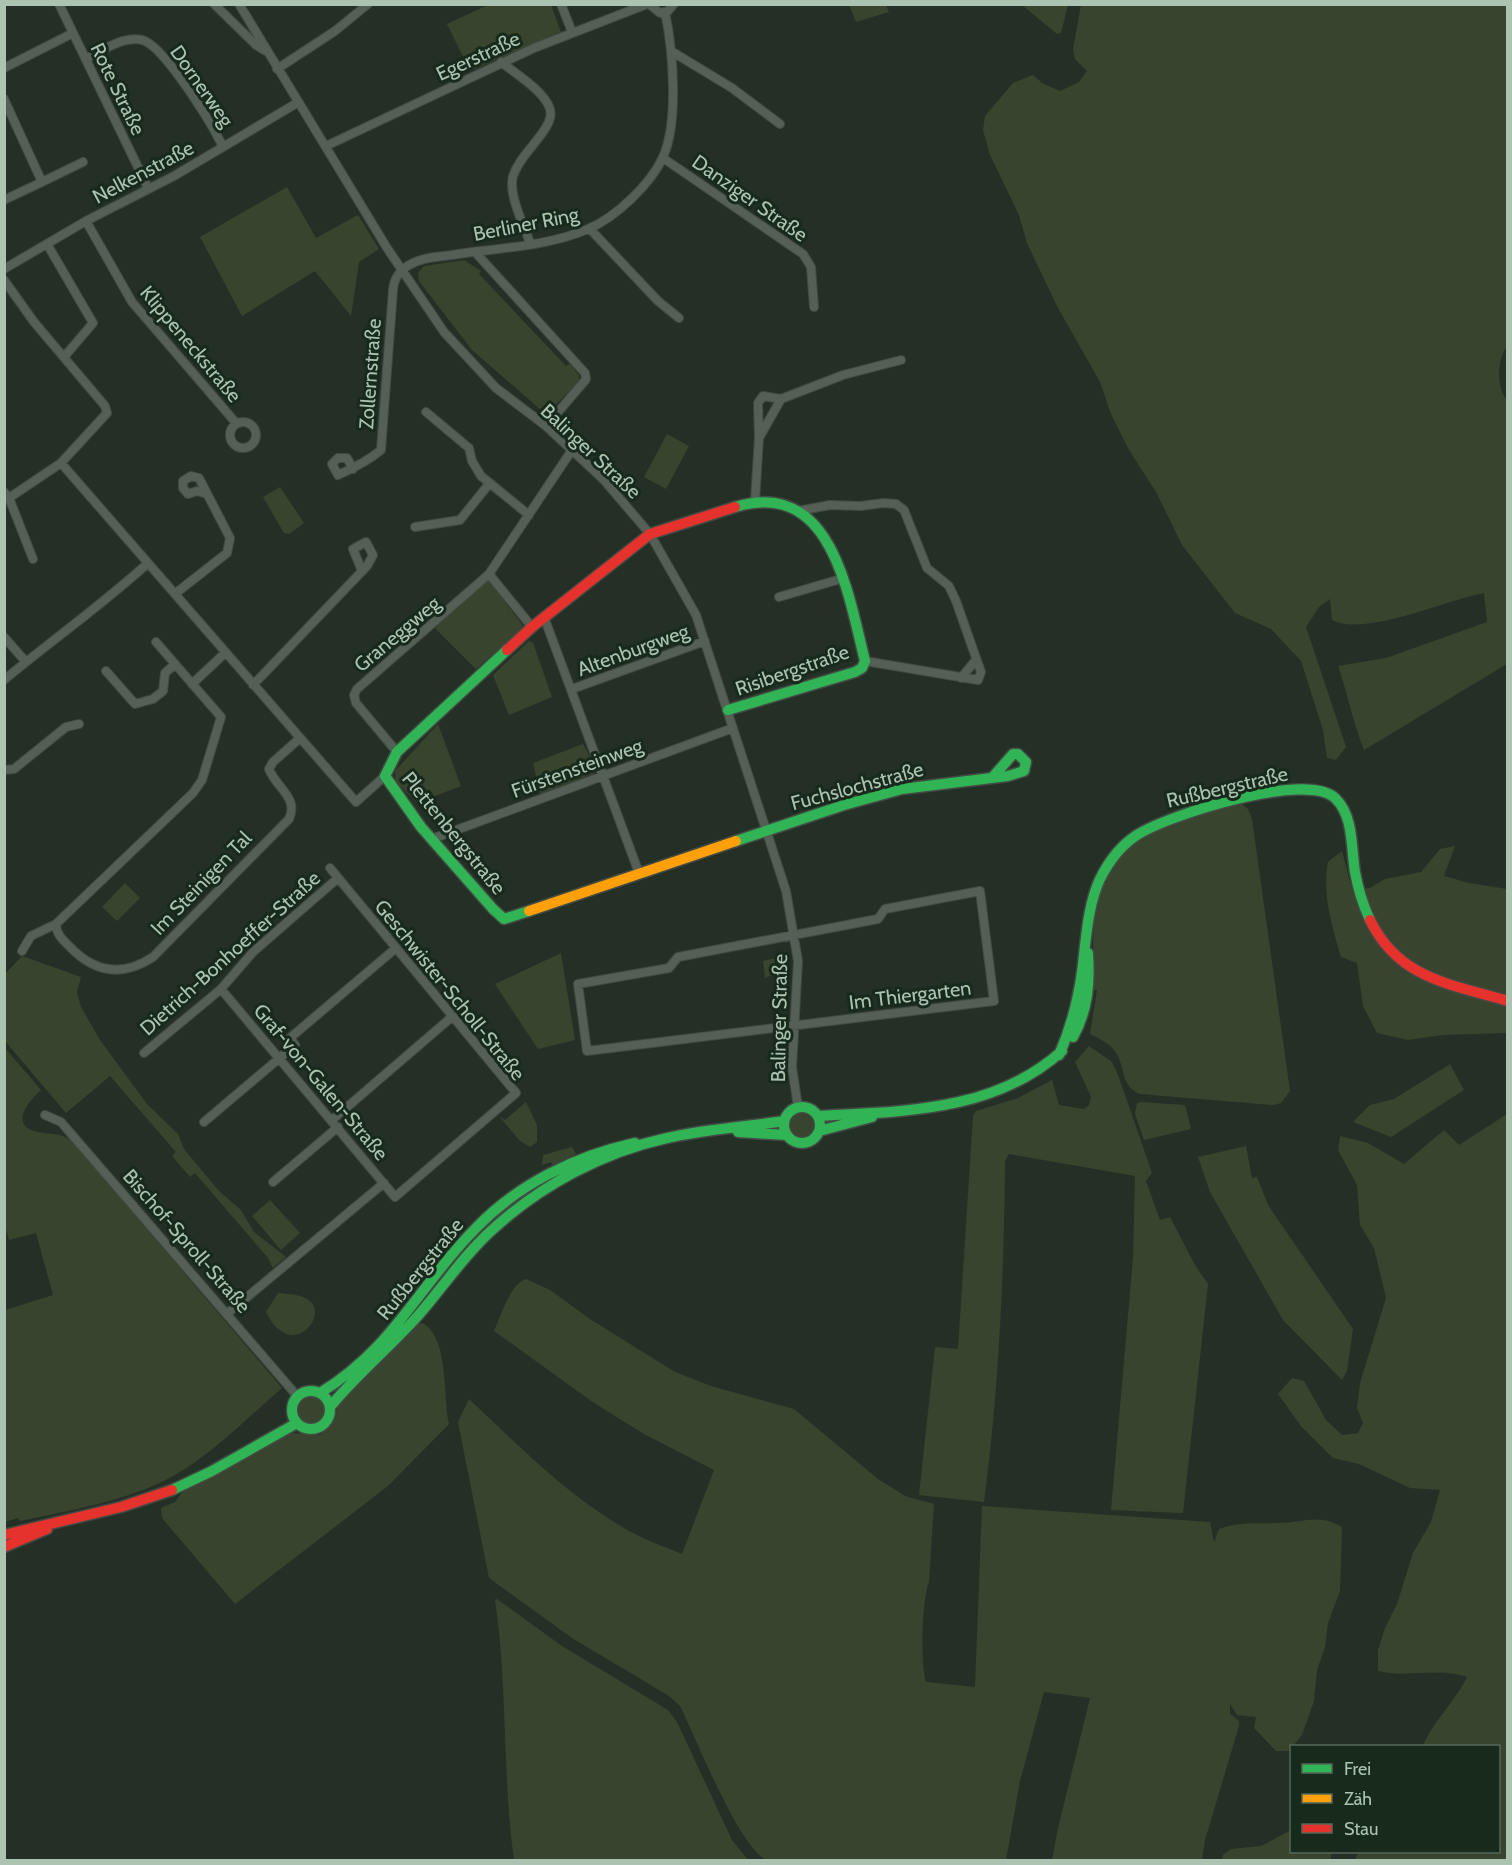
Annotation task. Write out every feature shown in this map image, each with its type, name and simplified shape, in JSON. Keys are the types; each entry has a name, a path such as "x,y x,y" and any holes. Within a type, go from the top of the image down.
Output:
{"street":[{"name":"Rote Straße","path":"58,4 148,188"},
{"name":"Balinger Straße","path":"214,4 256,45 267,51"},
{"path":"278,69 335,31 368,4"},
{"path":"561,4 572,32"},
{"path":"648,4 656,12 665,12 674,4"},
{"name":"Egerstraße","path":"326,146 501,63 572,32 648,4"},
{"name":"Balinger Straße","path":"240,5 297,103 402,270 444,332 496,388 546,426 603,479 650,534 685,592 705,641 784,880 795,935 798,966 792,1075 798,1107"},
{"path":"663,158 672,96 671,51 665,12"},
{"path":"4,68 73,33"},
{"name":"Dornerweg","path":"86,59 131,39 145,40 155,48 182,82 211,122 223,147"},
{"path":"671,51 732,88 780,124"},
{"path":"501,63 546,99 550,108 551,117 546,128 519,163 512,178 515,196 530,243"},
{"path":"4,99 42,182"},
{"name":"Nelkenstraße","path":"4,269 86,221 223,147 297,103"},
{"name":"Berliner Ring","path":"402,270 423,259 530,243 590,229 623,207 663,158"},
{"name":"Danziger Straße","path":"663,158 803,254 812,267 814,307"},
{"path":"4,200 83,162"},
{"name":"Klippeneckstraße","path":"86,221 132,302 236,423"},
{"path":"590,229 658,301 679,318"},
{"path":"47,244 93,323 64,357"},
{"path":"475,252 585,373 586,379 583,384 546,426"},
{"name":"Zollernstraße","path":"353,469 381,450 394,279 402,270"},
{"path":"4,280 34,322 105,406 107,413 61,463 7,495 33,559"},
{"path":"755,501 759,438 758,403 763,396 781,399 843,375 901,360"},
{"path":"759,438 781,399"},
{"path":"426,412 469,448 472,461 489,484 530,515"},
{"name":"Graneggweg","path":"397,753 356,703 354,695 357,689 454,608 489,574 573,450"},
{"path":"61,463 356,802 385,776"},
{"path":"415,527 460,520 489,484"},
{"path":"176,593 227,553 230,538 207,494"},
{"name":"Risibergstraße","path":"650,534 755,501 785,503 798,511 824,537 835,554 844,578 865,661 862,668 728,710"},
{"path":"798,511 830,505 861,506 883,503 896,504 904,510 927,568 940,577 953,593 975,661 981,672 978,680 865,661"},
{"name":"Plettenbergstraße","path":"650,534 532,627 397,753 385,776 391,788 432,839 492,909 504,919 767,831"},
{"path":"4,680 69,625 96,609 148,563"},
{"path":"254,685 362,571"},
{"path":"489,574 532,627"},
{"path":"779,597 844,578"},
{"path":"544,617 639,873"},
{"path":"4,637 26,662"},
{"name":"Altenburgweg","path":"572,689 705,641"},
{"path":"22,951 31,936 56,924 173,813 202,780 221,717 156,642"},
{"path":"192,684 225,653"},
{"path":"961,678 975,661"},
{"path":"106,671 135,704 153,699 163,691 165,673 175,664"},
{"path":"4,770 14,769 66,727 79,724"},
{"name":"Fürstensteinweg","path":"432,839 733,728"},
{"name":"Im Steinigen Tal","path":"56,924 58,935 80,957 96,968 112,971 125,970 139,966 153,957 290,819 293,808 291,801 269,769 299,739"},
{"name":"Fuchslochstraße","path":"767,831 914,786 992,778"},
{"name":"Rußbergstraße","path":"798,1107 812,1109 818,1116 895,1111 948,1103 997,1092 1032,1077 1059,1055 1078,1029 1084,1012 1090,979 1087,935 1095,891 1109,862 1127,843 1153,825 1196,810 1288,790 1317,788 1335,797 1344,812 1363,904 1370,922 1387,946 1408,967 1508,1001"},
{"name":"Geschwister-Scholl-Straße","path":"330,868 516,1093 395,1197"},
{"name":"Dietrich-Bonhoeffer-Straße","path":"144,1053 221,989 253,952 338,878"},
{"name":"Im Thiergarten","path":"980,891 994,1001 586,1051 578,984 669,968 678,957 795,935 878,919 885,909 980,891"},
{"path":"204,1122 295,1045 290,1038 396,948"},
{"name":"Graf-von-Galen-Straße","path":"221,989 395,1197"},
{"path":"332,1120 453,1016"},
{"path":"786,1135 784,1120 790,1111 798,1107"},
{"name":"Rußbergstraße","path":"718,1131 786,1135 795,1142 807,1143 819,1131 895,1111"},
{"name":"Bischof-Sproll-Straße","path":"45,1115 61,1122 228,1313 298,1397"},
{"path":"818,1116 819,1131"},
{"name":"Rußbergstraße","path":"320,1393 338,1384 367,1358 410,1311 462,1243 485,1219 519,1192 566,1165 630,1143 656,1141 784,1120"},
{"path":"273,1182 338,1127"},
{"name":"Rußbergstraße","path":"330,1407 344,1390 399,1338 470,1251 493,1228 526,1202 576,1172 656,1141"},
{"path":"228,1313 384,1184"},
{"path":"308,1392 320,1393 330,1407 326,1423 317,1429 306,1429 297,1423 292,1409 298,1397 308,1392"},
{"path":"4,1536 58,1524 160,1494 217,1468 297,1423"},
{"path":"4,1547 58,1524"}],"green space":[{"path":"490,4 551,5 561,32 470,71 447,24"},
{"path":"849,5 886,5 889,12 856,22"},
{"path":"1022,5 1068,5 1061,33 1057,34"},
{"path":"1081,5 1507,5 1508,344 1500,365 1499,381 1508,402 1507,664 1364,750 1338,666 1386,658 1487,622 1484,593 1406,616 1364,624 1346,624 1332,620 1330,599 1319,607 1306,627 1346,747 1336,760 1327,758 1323,730 1301,661 1271,629 1235,613 1182,545 1156,492 1129,450 1111,414 1100,382 1057,306 1027,243 1019,215 990,155 983,130 985,116 1013,83 1033,75 1042,83 1060,91 1079,82 1087,71 1075,59 1073,49"},
{"path":"287,187 316,238 358,215 379,249 359,262 351,316 315,271 242,316 200,237"},
{"path":"464,260 481,271 479,274 566,366 570,364 579,375 579,382 549,411 541,410 472,350 419,281 418,273 424,266"},
{"path":"667,434 689,446 666,489 644,477"},
{"path":"280,487 304,523 289,534 284,533 263,497"},
{"path":"486,577 524,627 476,669 435,628"},
{"path":"529,641 533,643 552,697 509,715 493,675"},
{"path":"438,724 461,786 417,803 396,782 395,771"},
{"path":"583,744 598,772 540,794 533,763"},
{"path":"1242,804 1248,809 1252,819 1290,1091 1281,1103 1273,1105 1140,1094 1126,1082 1115,1050 1090,1034 1097,990 1094,990 1094,916 1104,881 1117,862 1133,846 1152,833 1195,815"},
{"path":"1455,846 1444,876 1469,883 1507,889 1507,1033 1443,1035 1408,1040 1377,1033 1363,1006 1357,963 1341,957 1327,898 1328,862 1342,851 1352,890 1370,888 1385,879 1421,872 1440,849"},
{"path":"125,883 140,898 117,921 102,907"},
{"path":"561,953 575,1040 538,1049 495,984"},
{"path":"22,956 81,977 77,992 81,1007 100,1040 147,1104 178,1134 184,1149 219,1191 241,1210 254,1232 286,1257 273,1268 268,1258 195,1173 190,1177 172,1156 176,1152 110,1076 66,1113 5,1041 5,974"},
{"path":"785,956 782,971 765,978 763,961"},
{"path":"1089,1046 1111,1061 1117,1072 1152,1173 1146,1181 1160,1220 1170,1217 1195,1265 1208,1284 1183,1513 1111,1510 1133,1258 1135,1176 1009,1154 1005,1161 1002,1289 997,1374 984,1502 919,1495 935,1347 958,1349 973,1116 976,1111 1018,1098 1052,1080 1059,1105 1084,1109 1089,1105 1091,1097 1075,1062"},
{"path":"4,1047 41,1090 24,1111 23,1122 27,1127 34,1131 71,1140 282,1388 203,1456 157,1484 99,1504 20,1521 18,1518 5,1522 5,1310 53,1295 36,1233 9,1240 5,1226"},
{"path":"1450,1064 1464,1090 1391,1137 1353,1122 1370,1105 1394,1099"},
{"path":"526,1102 537,1125 537,1142 530,1147 519,1140 499,1116 505,1120"},
{"path":"1137,1103 1185,1105 1191,1129 1144,1140 1135,1114"},
{"path":"802,1111 812,1115 816,1125 812,1135 802,1139 792,1135 788,1125 792,1115"},
{"path":"1507,1114 1507,1860 1355,1860 1358,1853 1500,1853 1500,1745 1423,1745 1432,1728 1467,1677 1446,1673 1378,1671 1378,1650 1385,1628 1397,1604 1413,1553 1431,1522 1440,1490 1410,1488 1359,1464 1333,1458 1301,1426 1278,1394 1292,1378 1304,1381 1326,1420 1342,1435 1358,1433 1363,1423 1357,1408 1360,1383 1386,1298 1374,1248 1360,1225 1357,1185 1338,1150 1340,1136 1368,1143 1404,1164 1444,1130 1459,1145"},
{"path":"1246,1146 1252,1178 1257,1177 1268,1205 1353,1329 1347,1371 1342,1380 1283,1320 1210,1192 1198,1157"},
{"path":"572,1147 576,1154 553,1165 551,1162 542,1165 543,1155"},
{"path":"270,1200 300,1233 281,1250 252,1216"},
{"path":"526,1279 550,1290 590,1319 675,1372 711,1386 794,1409 878,1479 905,1496 934,1504 923,1632 926,1682 975,1687 982,1506 1210,1522 1214,1542 1219,1529 1242,1524 1325,1520 1342,1527 1340,1591 1328,1623 1325,1647 1317,1670 1314,1701 1302,1735 1294,1745 1290,1745 1289,1751 1276,1751 1254,1728 1256,1717 1237,1715 1230,1704 1230,1714 1239,1721 1239,1726 1205,1840 1202,1860 1052,1860 1090,1698 1044,1692 1020,1781 1006,1860 764,1859 753,1848 729,1811 680,1706 669,1696 572,1638 489,1578 458,1422 469,1399 527,1454 590,1506 635,1534 682,1554 714,1470 644,1434 594,1403 494,1331 503,1309 520,1282"},
{"path":"278,1293 307,1299 315,1308 315,1316 311,1325 304,1331 295,1335 286,1334 276,1327 266,1312"},
{"path":"422,1323 431,1330 441,1354 449,1424 388,1486 235,1604 162,1518 161,1508 175,1502 183,1491 291,1433 320,1435 334,1421 340,1399 415,1325"},
{"path":"312,1397 322,1401 326,1411 322,1421 312,1425 302,1421 298,1411 302,1401"},
{"path":"497,1599 562,1646 668,1710 677,1722 732,1840 748,1860 514,1860 510,1828 502,1665 495,1600"},
{"path":"1290,1831 1290,1853 1331,1853 1331,1860 1222,1860 1223,1855 1231,1849 1261,1846"}],"traffic: fast":[{"path":"728,710 855,672 862,668 865,661 842,575 830,548 814,525 794,509 768,502 735,507"},
{"path":"507,650 397,752 385,776 421,827 493,909 504,919 529,911"},
{"path":"736,841 844,805 902,789 1008,776 1024,771 1026,762 1018,754 1013,754 992,778"},
{"path":"1059,1055 1076,1004 1090,913 1100,879 1120,849 1131,839 1153,827 1206,807 1269,792 1321,791 1336,799 1346,815 1358,885 1370,920"},
{"path":"1073,1037 1082,1017 1087,996 1088,953"},
{"path":"818,1116 916,1109 978,1097 1007,1086 1036,1071 1062,1051"},
{"path":"802,1107 815,1112 820,1125 815,1138 802,1143 789,1138 784,1125 789,1112 802,1107"},
{"path":"819,1131 872,1117"},
{"path":"330,1407 415,1319 481,1240 511,1214 552,1185 596,1161 643,1144 696,1132 784,1121"},
{"path":"738,1132 786,1135"},
{"path":"320,1393 368,1356 387,1336 456,1250 492,1212 529,1185 549,1174 591,1156 635,1143"},
{"path":"311,1391 318,1392 324,1397 329,1403 330,1410 329,1417 324,1423 318,1428 311,1429 304,1428 298,1423 293,1417 292,1410 293,1403 298,1397 304,1392 311,1391"},
{"path":"172,1490 212,1471 297,1423"}],"traffic: slow":[{"path":"529,911 736,841"}],"traffic: jam":[{"path":"507,650 532,627 650,534 735,507"},
{"path":"1370,920 1382,940 1411,967 1446,983 1508,1001"},
{"path":"4,1535 121,1507 172,1490"},
{"path":"4,1547 47,1529"}]}
